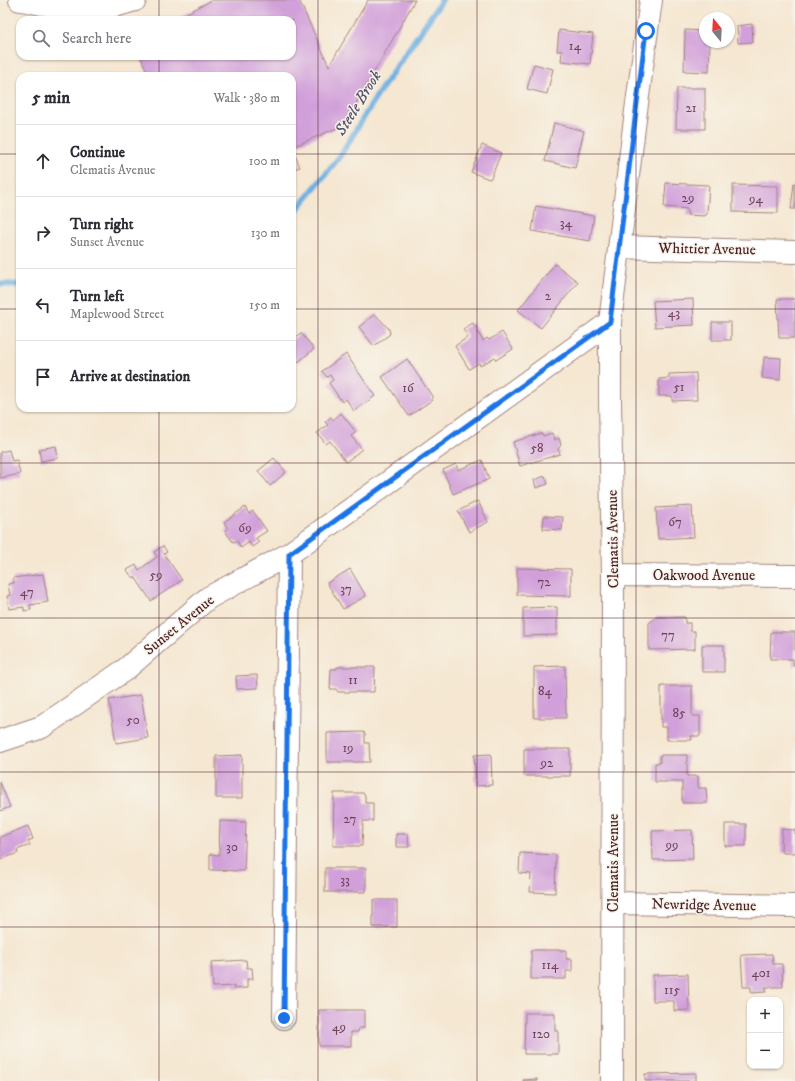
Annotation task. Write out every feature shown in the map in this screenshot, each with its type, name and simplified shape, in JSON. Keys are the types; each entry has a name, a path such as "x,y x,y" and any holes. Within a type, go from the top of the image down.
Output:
{"street":[{"path":"20,0 75,9 97,9 135,0"},
{"name":"Clematis Avenue","path":"612,1081 614,574 610,401 610,322 651,0"},
{"name":"Whittier Avenue","path":"619,247 795,252"},
{"name":"Sunset Avenue","path":"0,741 42,727 126,669 208,598 289,554 610,322"},
{"path":"284,1018 289,554"},
{"name":"Oakwood Avenue","path":"614,574 795,576"},
{"name":"Newridge Avenue","path":"613,903 795,906"}],"building":[{"path":"212,0 299,0 329,66 368,0 415,0 344,125 296,145 296,72 147,72 142,60 296,60 296,16 182,16"},
{"path":"752,24 753,42 738,43 737,26"},
{"path":"559,30 593,34 590,64 561,61 562,51 557,51"},
{"path":"685,30 699,31 699,48 710,48 709,72 684,71"},
{"path":"534,64 553,69 547,94 527,89"},
{"path":"677,88 705,88 705,129 676,129"},
{"path":"554,123 584,131 575,168 545,161"},
{"path":"482,145 501,153 491,178 489,179 471,172"},
{"path":"296,158 300,167 296,168"},
{"path":"666,183 709,185 707,214 705,216 687,215 688,209 664,207"},
{"path":"794,183 795,209 791,209"},
{"path":"733,185 778,186 778,213 733,212"},
{"path":"536,206 594,216 590,241 532,231"},
{"path":"555,264 578,282 541,328 518,310"},
{"path":"693,299 694,325 655,327 653,301"},
{"path":"777,299 795,299 795,338 779,338"},
{"path":"375,314 389,329 390,334 374,346 359,327"},
{"path":"712,322 731,322 731,340 712,340"},
{"path":"473,323 483,341 487,338 489,340 502,332 513,349 496,360 495,357 480,366 479,363 469,369 455,346 468,337 463,329"},
{"path":"301,333 314,349 298,362 296,359 296,337"},
{"path":"346,354 375,396 354,411 346,399 342,402 329,383 333,380 330,375 327,377 322,371"},
{"path":"764,357 781,358 780,380 762,378"},
{"path":"407,359 432,396 432,400 409,416 382,377"},
{"path":"696,373 697,400 672,401 672,396 659,396 659,379 669,378 669,374"},
{"path":"341,413 356,432 351,436 362,449 346,462 330,441 326,444 317,433 328,425 325,422 331,417 333,420"},
{"path":"542,433 543,436 552,433 554,440 559,438 561,445 558,449 560,454 520,466 513,442"},
{"path":"56,446 58,458 41,461 39,449"},
{"path":"9,450 12,461 17,460 20,474 0,478 0,452"},
{"path":"274,458 286,472 270,486 258,471"},
{"path":"482,460 489,479 453,494 443,470 456,464 458,470"},
{"path":"545,476 548,484 536,488 534,480"},
{"path":"478,501 488,522 469,532 458,511"},
{"path":"692,506 694,537 658,539 656,508"},
{"path":"245,507 249,514 253,511 267,531 256,538 259,542 252,547 249,542 241,548 237,541 233,542 225,531 228,529 224,522"},
{"path":"544,516 563,517 562,530 543,529"},
{"path":"163,546 167,552 164,554 182,580 151,601 135,577 132,577 127,570 136,565 139,570 157,557 154,552"},
{"path":"517,568 571,569 571,596 517,595"},
{"path":"350,569 366,596 343,609 327,583"},
{"path":"43,574 48,602 30,605 31,610 24,611 24,607 9,609 7,596 10,595 8,584 14,583 13,578"},
{"path":"557,607 557,635 523,636 523,608"},
{"path":"657,617 685,617 685,623 690,623 690,631 695,631 695,649 649,650 649,623"},
{"path":"771,632 795,632 795,666 793,666 793,659 770,659"},
{"path":"702,645 724,645 724,672 702,672"},
{"path":"565,666 566,718 534,718 534,667"},
{"path":"337,667 375,667 374,692 338,692 336,689 330,689 331,669 337,669"},
{"path":"257,675 258,688 237,689 236,676"},
{"path":"661,686 692,686 692,716 700,716 700,736 691,736 692,740 667,740 667,727 661,727"},
{"path":"141,695 148,738 116,743 109,700"},
{"path":"327,733 365,733 365,743 369,743 370,762 327,762"},
{"path":"524,749 570,749 570,776 524,776"},
{"path":"491,754 492,785 476,786 474,755"},
{"path":"242,755 242,798 216,798 216,756"},
{"path":"660,755 687,755 687,776 698,776 698,788 706,788 707,803 682,803 682,782 655,782 655,763 660,763"},
{"path":"0,782 10,807 0,811"},
{"path":"334,793 363,793 365,796 365,803 373,803 373,821 363,821 362,846 333,846"},
{"path":"220,821 246,822 244,871 210,870 210,854 219,855"},
{"path":"725,824 746,824 746,846 725,846"},
{"path":"28,826 33,839 28,841 30,845 17,850 18,853 0,860 0,837"},
{"path":"782,829 795,830 795,853 783,853 781,850"},
{"path":"692,830 693,859 653,860 652,831"},
{"path":"396,834 408,834 409,847 396,847"},
{"path":"520,853 556,855 555,893 530,892 531,874 519,873"},
{"path":"325,868 366,868 366,892 325,892"},
{"path":"373,900 397,900 397,927 373,927"},
{"path":"531,950 566,950 566,959 572,959 572,971 566,971 566,979 531,979"},
{"path":"772,954 773,964 782,964 783,987 766,987 766,992 751,993 751,987 743,987 741,955"},
{"path":"246,960 247,968 252,968 253,979 247,979 247,988 234,989 234,986 213,987 211,962"},
{"path":"688,974 689,1010 674,1011 674,1001 653,1001 653,975"},
{"path":"319,1010 364,1010 364,1028 359,1028 358,1032 351,1032 351,1046 319,1046"},
{"path":"525,1013 555,1013 555,1031 558,1031 558,1054 524,1054"},
{"path":"696,1073 696,1081 645,1081 645,1074"},
{"path":"537,1079 537,1081 523,1081 523,1080"}],"waterway":[{"name":"Steele Brook","path":"296,211 340,156 378,94 442,0"},
{"name":"Steele Brook","path":"0,284 16,285"}],"route":[{"path":"284,1018 289,554 610,322 646,31"}]}
